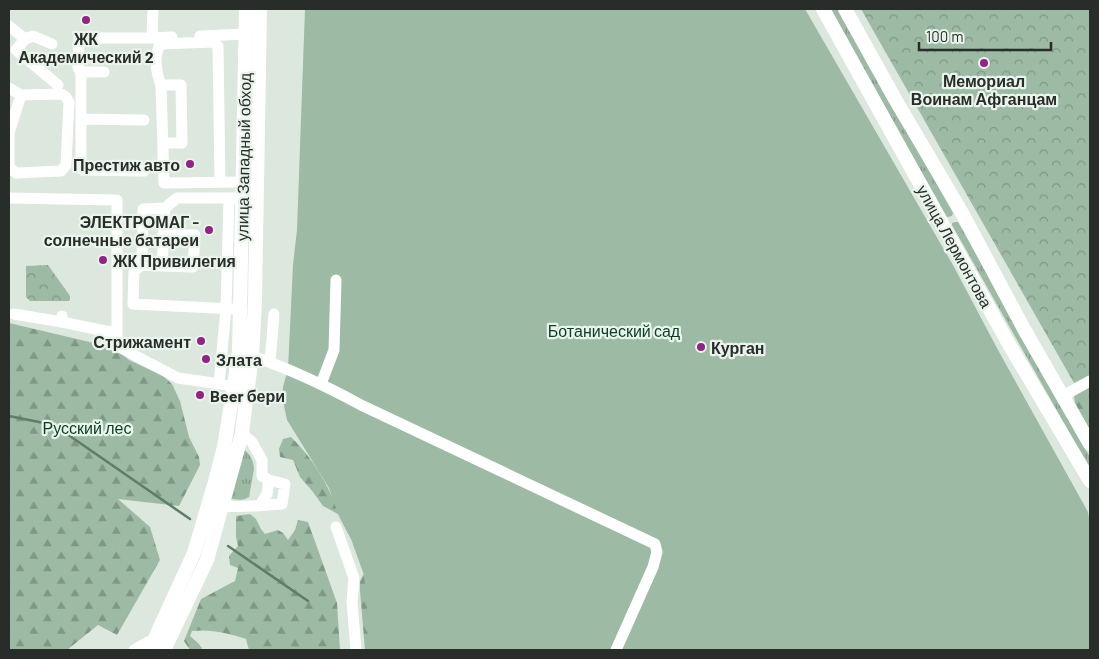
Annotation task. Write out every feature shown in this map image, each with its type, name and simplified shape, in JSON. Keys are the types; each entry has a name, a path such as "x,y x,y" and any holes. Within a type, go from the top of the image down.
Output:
{"main road":[{"name":"улица Западный обход","path":"148,650 194,553 224,447 234,386 239,350 246,9"},
{"path":"164,650 207,560 242,433 252,356 255,292 260,9"},
{"name":"улица Лермонтова","path":"823,9 1010,346 1090,481"},
{"name":"улица Лермонтова","path":"845,9 1090,444"},
{"path":"943,224 962,214"}],"street":[{"path":"152,38 153,9"},
{"path":"9,26 25,39"},
{"path":"144,171 83,170 81,168 79,38 152,38 246,34"},
{"path":"52,44 33,36 25,39 13,55 58,85"},
{"path":"220,182 218,46 212,42 161,44 157,49 157,75 161,85 164,183 243,182"},
{"path":"81,72 104,72"},
{"path":"161,85 181,85 182,143 163,144"},
{"path":"9,88 21,95 61,94 70,102 66,165 61,171 16,173 9,167 9,133 21,95"},
{"path":"81,119 144,120"},
{"path":"9,198 117,200 116,346 178,378 234,386"},
{"path":"142,265 143,209 165,208 177,198 243,198"},
{"path":"219,384 226,308 229,198"},
{"path":"162,266 165,208"},
{"path":"163,234 195,235 193,267 142,265 134,271 133,304 240,309"},
{"path":"321,384 334,350 336,280"},
{"path":"14,314 62,319 105,331 117,332"},
{"path":"270,362 274,314"},
{"path":"252,356 321,384 361,405 655,544 657,552 654,567 616,650"},
{"path":"1063,396 1090,381"},
{"path":"222,506 234,508 282,504 284,484 262,476 262,460 252,442 242,433"},
{"path":"260,505 267,494 269,480"},
{"path":"336,527 354,578 352,602 356,650"},
{"path":"134,650 155,638"}],"green space":[{"name":"Ботанический сад","path":"305,9 805,9 954,267 1088,512 1090,524 1090,650 370,650 364,575 329,488 287,420 282,396 288,369 293,265 297,230"},
{"path":"830,9 838,9 953,213 952,216 947,217"},
{"path":"861,9 1090,9 1090,375 1074,383"},
{"path":"958,222 1090,457 1090,469 952,225"},
{"path":"48,265 70,296 69,301 30,301 26,297 26,266"},
{"name":"Русский лес","path":"9,323 115,348 129,360 163,376 172,384 180,401 189,437 199,457 200,465 179,506 118,499 150,527 160,560 117,635 98,625 67,650 9,650"},
{"path":"1090,385 1090,430 1075,403 1074,396"},
{"path":"291,437 302,448 319,472 333,497 351,539 338,514 323,506 300,477 293,460 280,457 279,449 283,439"},
{"path":"243,449 251,457 254,469 249,497 237,500 229,498"},
{"path":"250,514 256,519 265,534 278,530 288,540 295,530 298,520 308,522 337,603 340,650 249,650 246,639 213,631 192,631 190,636 202,648 200,650 190,650 184,641 201,599 235,581 238,568 230,565 229,556 238,546 236,516"},
{"path":"367,568 378,650 365,650 360,581"}],"waterway":[{"path":"9,416 54,425 190,519"},
{"path":"228,546 308,601"}],"place":[{"name":"ЖК Академический 2","path":"86,20"},
{"name":"Мемориал Воинам Афганцам","path":"984,63"},
{"name":"Престиж авто","path":"190,164"},
{"name":"ЭЛЕКТРОМАГ - солнечные батареи","path":"209,230"},
{"name":"ЖК Привилегия","path":"103,260"},
{"name":"Стрижамент","path":"201,341"},
{"name":"Курган","path":"701,347"},
{"name":"Злата","path":"206,359"},
{"name":"Beer бери","path":"200,395"}]}
